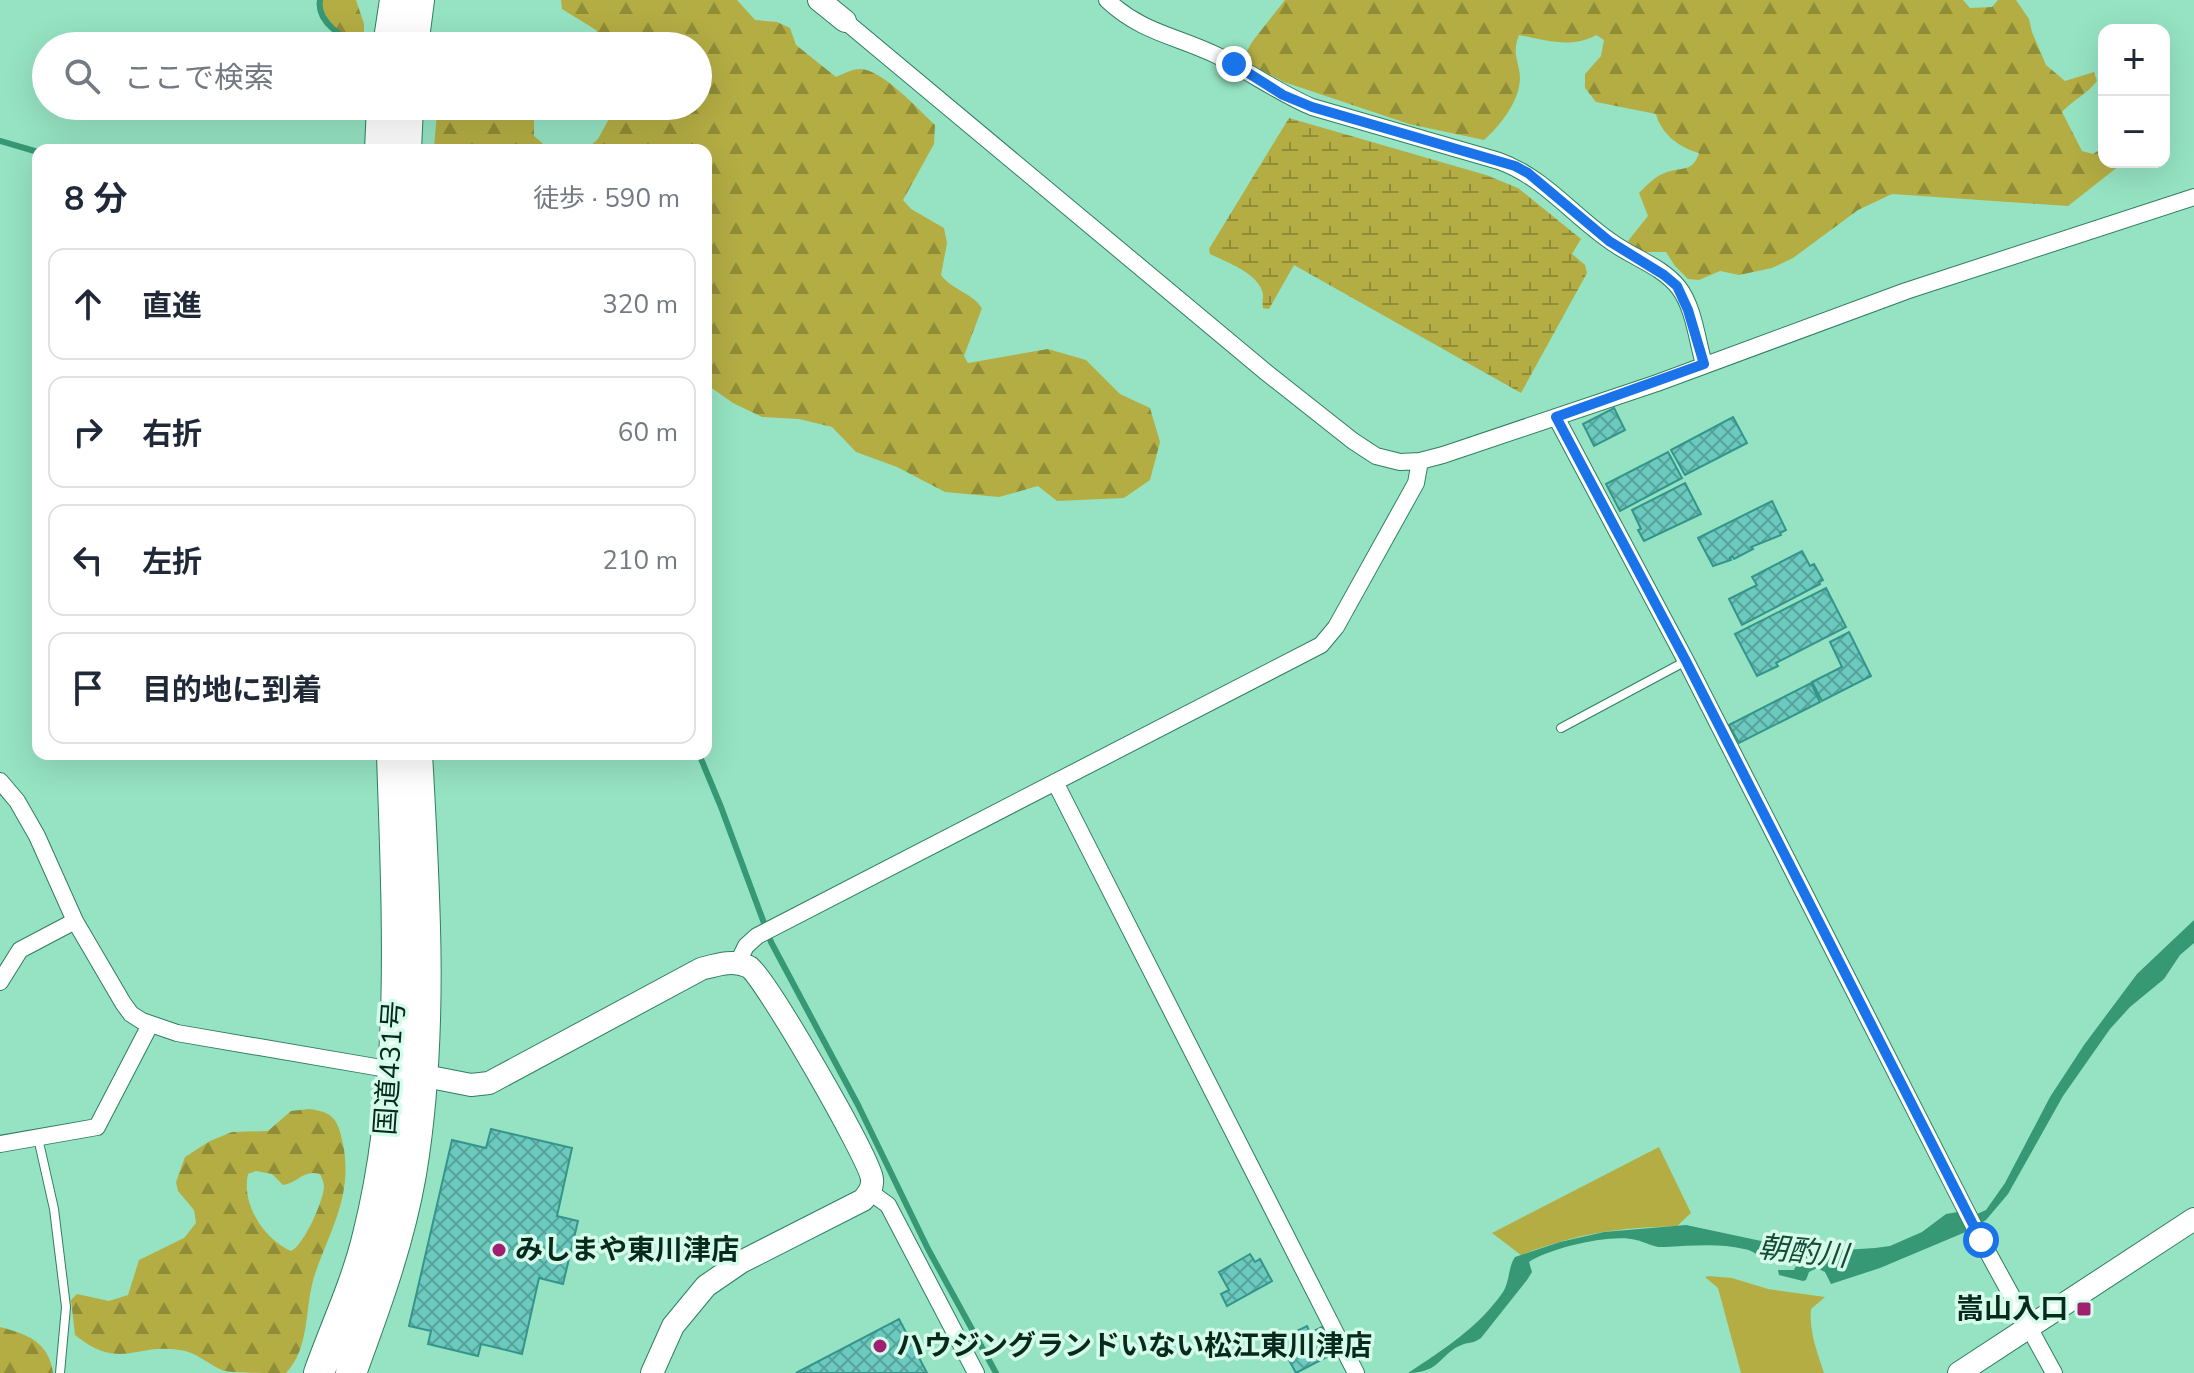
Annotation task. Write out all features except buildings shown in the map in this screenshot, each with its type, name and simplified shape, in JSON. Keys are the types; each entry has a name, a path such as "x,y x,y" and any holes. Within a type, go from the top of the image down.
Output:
{"highway":[{"path":"390,32 395,0"},
{"path":"415,32 419,0"},
{"path":"380,144 381,120"},
{"path":"406,144 407,120"},
{"name":"国道431号","path":"351,1373 381,1295 410,1176 392,760"},
{"name":"国道431号","path":"319,1373 368,1236 380,1171 425,1016 424,876 417,760"}],"street":[{"path":"819,0 1267,373 1353,441 1387,460 1420,461 1556,417 1919,287 2194,197"},
{"path":"1107,0 1138,25 1215,54 1283,95 1312,107 1499,161 1528,173 1609,241 1677,286 1688,310 1704,364"},
{"path":"1556,417 1686,661 1981,1240 2054,1373"},
{"path":"737,964 746,946 757,936 1321,645 1336,627 1416,483 1420,461"},
{"path":"0,781 17,801 37,836 75,921 123,1003 131,1014 150,1025 212,1040 471,1085 489,1083 701,969 720,963 749,968 765,984 825,1086 872,1175 870,1192 863,1200 732,1267 706,1286 673,1326 652,1373"},
{"path":"1055,782 1356,1372"},
{"path":"0,982 20,950 75,921"},
{"path":"0,1144 97,1127 150,1025"},
{"path":"870,1192 888,1205 976,1373"},
{"path":"1959,1373 2194,1219"}],"lane":[{"path":"1561,728 1686,661"},
{"path":"38,1137 54,1209 66,1307 60,1373"}],"green space":[{"path":"322,0 356,0 364,32 339,32 322,11"},
{"path":"561,0 737,0 755,20 777,22 790,28 796,45 836,77 860,69 879,76 900,91 935,125 934,144 903,200 911,209 944,228 947,243 941,275 982,308 964,356 968,363 1048,349 1086,360 1120,394 1150,408 1160,442 1150,480 1124,498 1057,501 1038,486 999,497 945,492 897,467 856,452 832,427 799,419 762,417 712,388 712,144 593,144 608,120 712,120 712,32 597,32 562,9"},
{"path":"1285,0 1963,0 1970,8 1992,7 1998,0 2016,0 2029,19 2046,65 2065,81 2094,72 2097,81 2062,112 2082,151 2093,154 2098,151 2098,168 2116,168 2068,206 1892,194 1858,210 1793,258 1772,268 1739,275 1720,271 1699,280 1688,279 1666,252 1632,249 1628,241 1648,216 1639,193 1659,176 1690,166 1699,153 1672,139 1662,128 1656,114 1596,102 1585,88 1585,74 1601,56 1604,40 1596,35 1578,42 1558,42 1519,35 1516,53 1519,88 1502,121 1484,140 1409,124 1284,82 1249,64 1246,53"},
{"path":"1289,118 1486,175 1518,188 1581,239 1572,254 1585,265 1587,273 1521,393 1294,265 1269,309 1263,308 1263,294 1255,280 1241,269 1210,254 1209,249"},
{"path":"436,120 534,120 534,136 543,144 434,144"},
{"path":"317,1110 334,1119 343,1144 345,1179 339,1211 315,1274 300,1351 286,1373 224,1371 185,1351 168,1349 118,1354 105,1352 75,1335 71,1300 77,1294 109,1301 128,1295 139,1260 184,1238 196,1223 194,1210 178,1191 176,1182 185,1157 232,1132 268,1131 291,1111","holes":["256,1171 272,1174 283,1185 314,1173 320,1174 323,1182 317,1212 302,1241 291,1251 264,1229 248,1197 248,1174"]},
{"path":"1659,1147 1691,1213 1677,1226 1598,1233 1561,1241 1521,1255 1492,1233"},
{"path":"1705,1277 1825,1297 1811,1309 1814,1341 1824,1373 1741,1373 1718,1288"},
{"path":"0,1327 19,1333 42,1347 51,1362 53,1373 0,1373"}],"water":[{"name":"朝酌川","path":"2194,920 2194,943 2180,955 2164,979 2130,1007 2110,1029 2063,1096 2008,1194 1986,1220 1968,1231 1880,1268 1831,1284 1825,1272 1817,1268 1809,1272 1803,1281 1779,1275 1778,1270 1794,1270 1796,1266 1734,1247 1661,1247 1626,1238 1566,1247 1529,1262 1532,1272 1527,1280 1481,1338 1456,1348 1428,1370 1408,1373 1483,1316 1503,1292 1515,1257 1560,1242 1604,1232 1686,1225 1813,1252 1875,1248 1890,1246 1922,1232 1946,1214 1977,1214 1986,1210 2005,1183 2050,1097 2084,1045 2137,974"}],"waterway":[{"path":"320,0 322,15 337,32"},
{"path":"0,141 32,150"},
{"path":"701,760 771,942 858,1105 928,1249 996,1373"}],"place":[{"name":"みしまや東川津店","path":"499,1250"},
{"name":"嵩山入口","path":"2084,1309"},
{"name":"ハウジングランドいない松江東川津店","path":"880,1346"}],"route":[{"path":"1234,64 1283,95 1312,107 1515,166 1528,173 1609,241 1664,275 1683,295 1704,364 1556,417 1686,661 1981,1240"}]}
